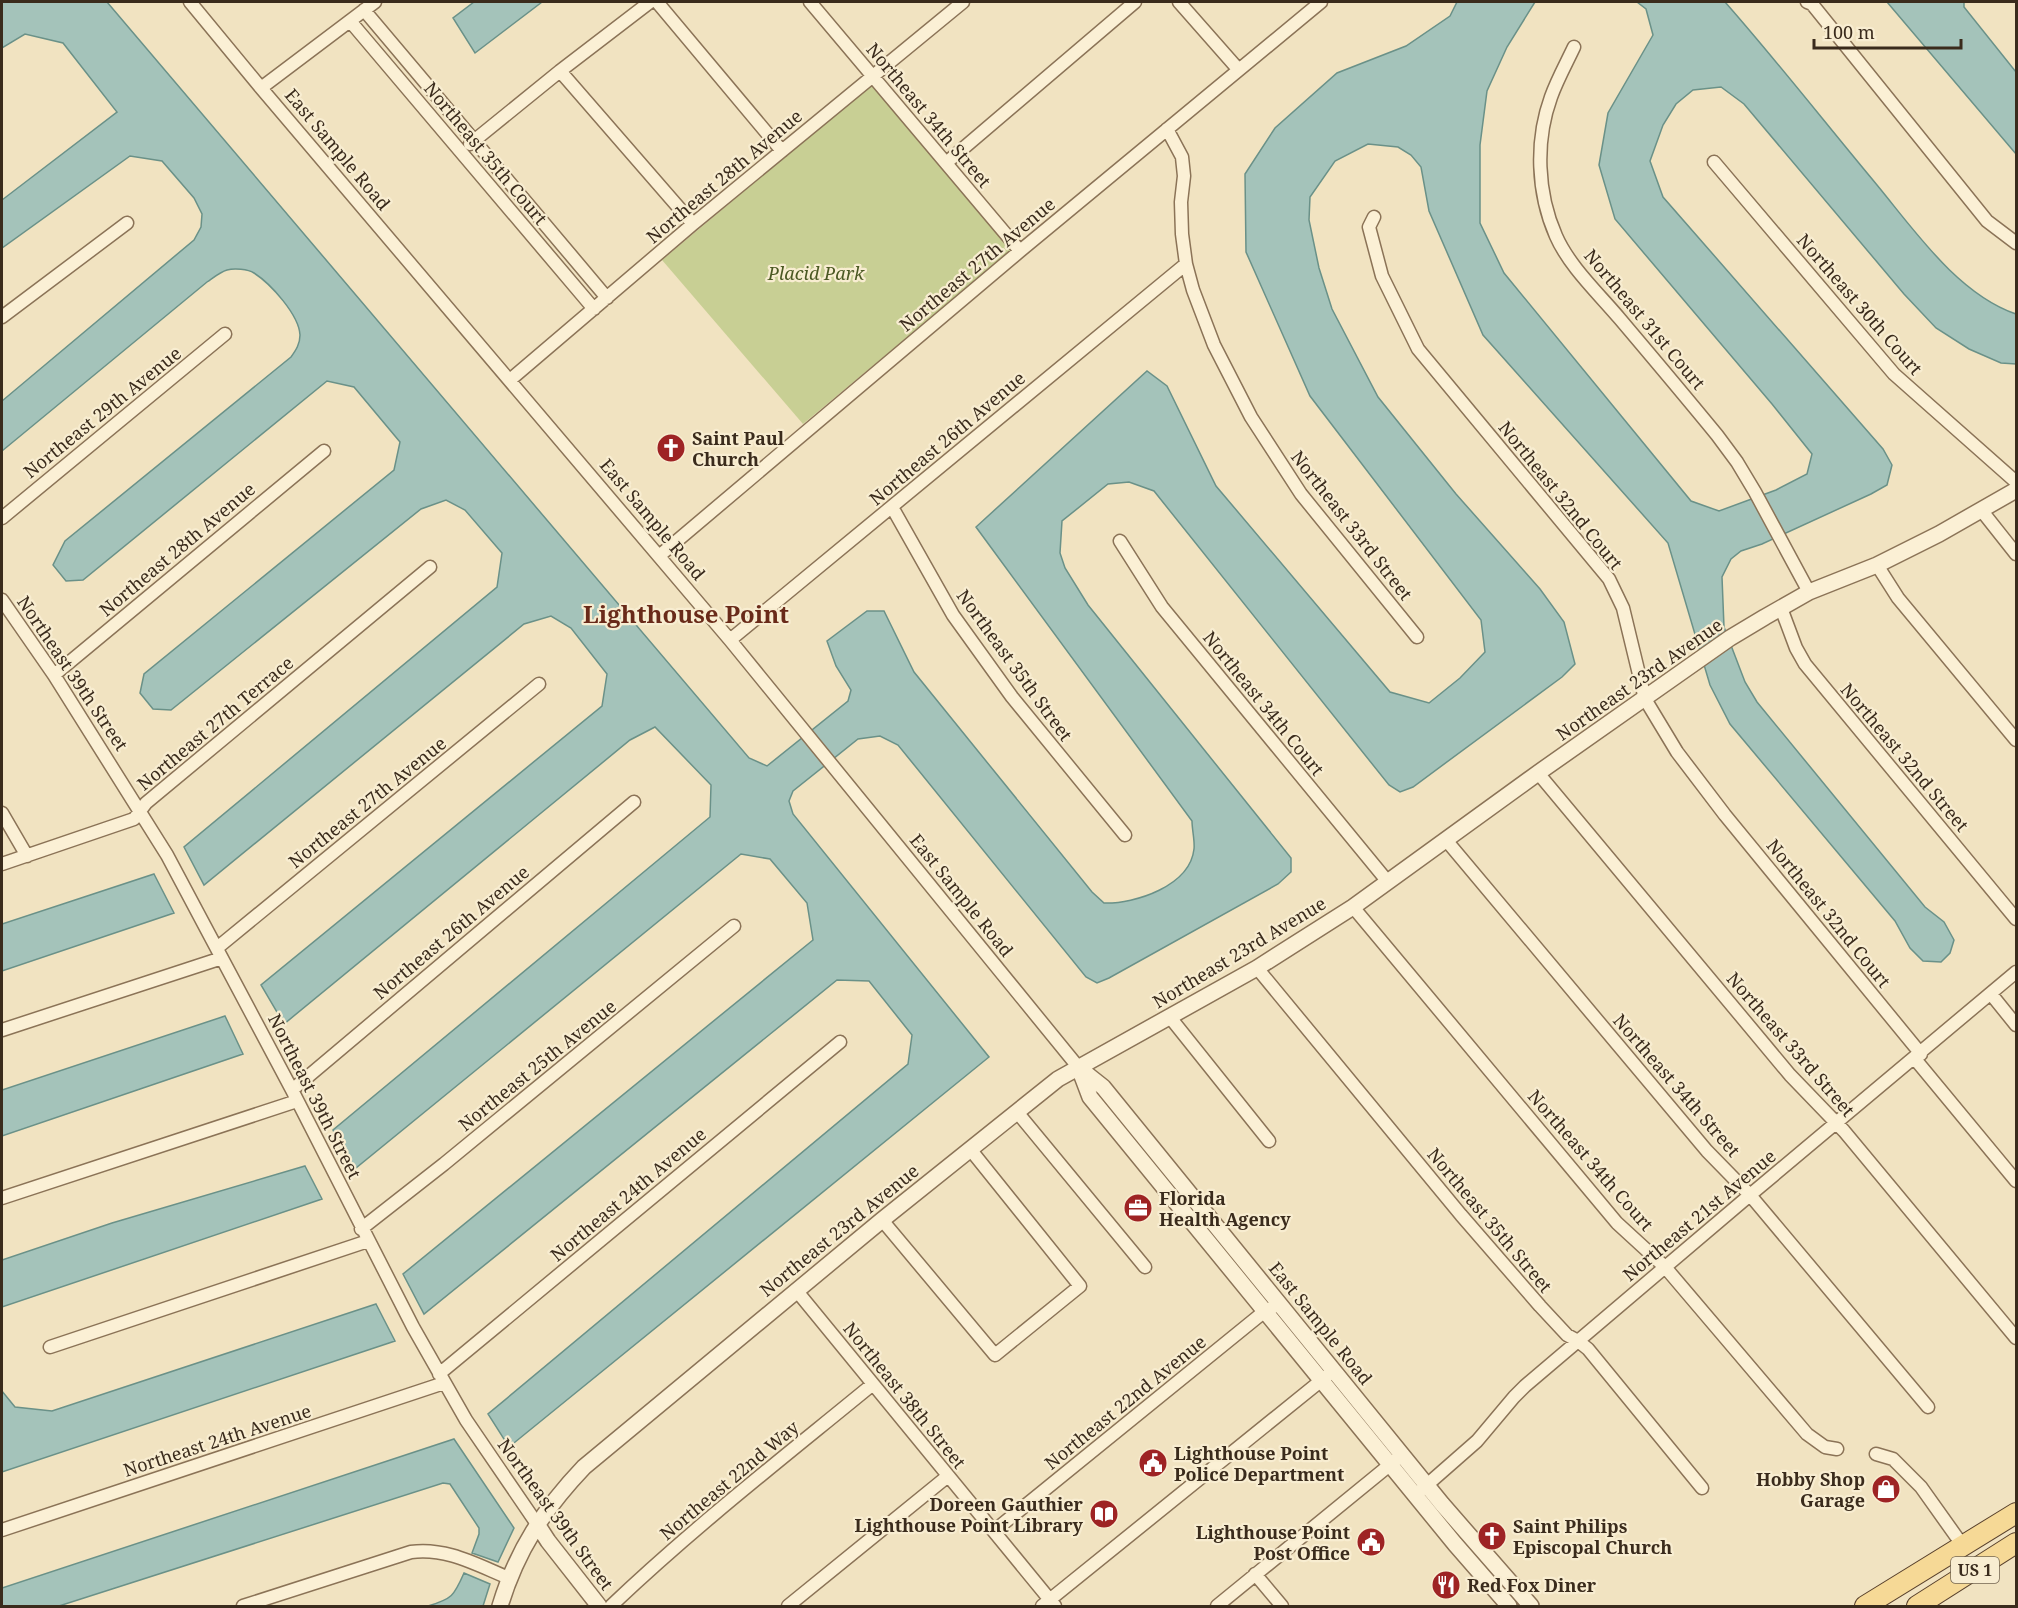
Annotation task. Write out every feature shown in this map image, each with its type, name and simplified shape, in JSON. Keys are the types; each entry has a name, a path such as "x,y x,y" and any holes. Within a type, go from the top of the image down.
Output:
{"main road":[{"name":"US 1","path":"1865,1606 2016,1513"},
{"name":"US 1","path":"1917,1606 2016,1543"},
{"path":"1891,1606 1913,1577"}],"street":[{"name":"East Sample Road","path":"190,2 730,640 1079,1068 1103,1087 1474,1543 1531,1606"},
{"path":"261,88 375,2"},
{"path":"460,152 650,2"},
{"path":"657,2 782,151"},
{"name":"Northeast 34th Street","path":"810,2 1020,251"},
{"name":"Northeast 28th Avenue","path":"510,380 963,2"},
{"path":"946,163 1135,2"},
{"path":"1179,2 1238,69"},
{"name":"Northeast 27th Avenue","path":"659,556 1020,251 1321,2"},
{"path":"1807,2 1812,4 1987,220 2016,243"},
{"name":"Northeast 35th Court","path":"364,10 607,298"},
{"name":"Northeast 35th Court","path":"350,21 594,309"},
{"name":"Northeast 31st Court","path":"1574,47 1550,98 1540,144 1540,174 1546,206 1556,237 1578,270 1717,435 1737,462 1809,592"},
{"path":"560,71 693,225"},
{"name":"Northeast 33rd Street","path":"1167,129 1182,157 1184,176 1181,202 1182,234 1186,264 1193,290 1214,345 1251,417 1301,494 1417,638"},
{"name":"Northeast 30th Court","path":"1714,162 1894,374 2016,482"},
{"name":"Northeast 32nd Court","path":"1374,217 1370,227 1382,276 1418,349 1609,579 1623,608 1645,699 1663,731 1692,774 2016,1181"},
{"path":"2,317 127,223"},
{"name":"Northeast 26th Avenue","path":"730,640 1186,264"},
{"name":"Northeast 29th Avenue","path":"2,518 225,334"},
{"name":"Northeast 28th Avenue","path":"54,675 324,452"},
{"name":"Northeast 23rd Avenue","path":"500,1606 503,1576 557,1496 584,1467 796,1290 1058,1079 1257,968 1353,907 1730,638 1809,592 1876,565 1982,511 2016,490"},
{"name":"Northeast 35th Street","path":"892,507 959,624 1012,697 1125,835"},
{"path":"1982,511 2016,554"},
{"name":"Northeast 34th Court","path":"1120,541 1162,606 1388,882"},
{"path":"1876,565 1898,598 2016,740"},
{"name":"Northeast 27th Terrace","path":"2,864 134,819 146,803 430,567"},
{"name":"Northeast 39th Street","path":"2,600 54,675 167,855 268,1045 388,1281 466,1420 548,1541 599,1606"},
{"name":"Northeast 32nd Street","path":"1781,608 1796,648 1805,664 2016,919"},
{"name":"Northeast 27th Avenue","path":"2,1030 219,953 539,684"},
{"name":"Northeast 33rd Street","path":"1538,773 1790,1076 1835,1123 2016,1338"},
{"name":"Northeast 26th Avenue","path":"2,1198 294,1096 634,802"},
{"path":"2,813 27,856"},
{"name":"Northeast 34th Street","path":"1446,840 1707,1151 1750,1195 1928,1407"},
{"name":"Northeast 34th Court","path":"1353,907 1617,1223 1665,1267 1807,1434 1824,1447 1837,1449"},
{"name":"Northeast 25th Avenue","path":"361,1229 444,1164 734,926"},
{"name":"Northeast 35th Street","path":"1257,968 1468,1223 1567,1335 1588,1349 1702,1488"},
{"name":"Northeast 21st Avenue","path":"1415,1495 1477,1441 1520,1391 2016,972"},
{"path":"1991,994 2016,1025"},
{"path":"1169,1016 1269,1141"},
{"name":"Northeast 24th Avenue","path":"2,1530 442,1379 840,1042"},
{"name":"East Sample Road","path":"1079,1068 1090,1097 1455,1544 1509,1606"},
{"path":"1017,1112 1145,1267"},
{"path":"1136,1154 1149,1143"},
{"path":"882,1220 994,1355 1080,1286 969,1149"},
{"path":"50,1347 368,1241"},
{"name":"Northeast 38th Street","path":"796,1290 994,1532 1049,1604"},
{"name":"Northeast 22nd Avenue","path":"994,1532 1265,1311 1280,1304"},
{"path":"1049,1604 1334,1370"},
{"name":"Northeast 22nd Way","path":"611,1606 709,1518 873,1384"},
{"path":"1217,1606 1402,1454"},
{"path":"1876,1454 1893,1459 1921,1487 1963,1546"},
{"path":"788,1606 948,1476"},
{"path":"1455,1544 1461,1540 1474,1543"},
{"path":"243,1606 411,1552 434,1550 464,1559 503,1576"},
{"path":"1255,1574 1282,1606"}],"green space":[{"name":"Placid Park","path":"871,85 1011,251 803,424 662,260"}],"water":[{"path":"2,2 107,2 749,758 767,766 848,701 851,690 836,666 827,641 867,611 884,611 914,672 1092,892 1104,903 1145,896 1172,883 1183,873 1194,849 1192,821 976,527 1147,371 1167,386 1216,486 1390,692 1429,703 1460,678 1485,652 1481,620 1310,396 1246,252 1245,174 1275,128 1337,73 1406,46 1450,16 1457,2 1535,2 1507,47 1487,91 1480,145 1480,223 1504,273 1691,501 1719,511 1776,490 1807,474 1812,454 1615,219 1599,165 1608,113 1653,35 1646,9 1637,2 1725,2 1922,241 1975,292 1995,305 2016,314 2016,364 2001,363 1969,349 1936,328 1904,294 1744,104 1721,87 1693,90 1676,104 1663,125 1650,161 1663,197 1883,449 1892,465 1887,485 1762,544 1741,551 1731,559 1722,577 1724,627 1745,682 1757,702 1925,907 1944,922 1954,940 1950,953 1941,962 1923,961 1910,948 1895,921 1730,724 1710,685 1668,543 1483,335 1429,211 1421,167 1411,155 1398,147 1368,144 1335,161 1310,197 1309,220 1319,268 1332,309 1378,397 1456,494 1540,589 1564,622 1575,664 1562,677 1413,787 1400,792 1389,785 1154,491 1129,482 1108,484 1062,521 1060,553 1065,568 1088,605 1291,858 1291,872 1278,884 1097,983 1086,977 898,745 880,736 858,739 793,791 789,801 793,814 989,1057 509,1447 488,1414 908,1064 912,1035 869,981 837,980 424,1314 403,1274 813,940 807,903 770,859 741,854 351,1172 333,1130 710,817 711,785 655,727 630,740 284,1024 261,985 602,706 607,674 571,628 551,616 524,624 204,885 184,847 497,587 502,553 465,510 446,500 421,509 171,710 153,709 140,693 144,674 394,470 400,442 354,387 327,381 83,580 66,581 53,565 65,541 291,357 300,335 295,318 289,309 261,278 245,270 224,271 207,282 2,451 2,401 194,240 201,227 202,214 194,198 162,161 130,156 2,248 2,200 117,112 63,43 25,34 2,48"},
{"path":"474,2 542,2 475,53 453,18"},
{"path":"1887,2 1964,2 1964,7 2016,72 2016,154"},
{"path":"154,874 174,913 2,971 2,924"},
{"path":"225,1016 243,1054 2,1136 2,1090"},
{"path":"305,1166 322,1199 2,1307 2,1260 112,1223"},
{"path":"376,1304 395,1341 2,1472 2,1391 15,1407 52,1411"},
{"path":"454,1439 514,1528 498,1562 472,1553 479,1528 450,1484 443,1483 59,1606 2,1606 2,1588"},
{"path":"464,1573 490,1584 483,1606 428,1606 451,1596"}],"place":[{"name":"Saint Paul Church","path":"671,448"},
{"name":"Florida Health Agency","path":"1138,1208"},
{"name":"Lighthouse Point Police Department","path":"1153,1463"},
{"name":"Hobby Shop Garage","path":"1886,1489"},
{"name":"Doreen Gauthier Lighthouse Point Library","path":"1104,1514"},
{"name":"Saint Philips Episcopal Church","path":"1492,1536"},
{"name":"Lighthouse Point Post Office","path":"1371,1542"},
{"name":"Red Fox Diner","path":"1446,1585"}],"district":[{"name":"Lighthouse Point","path":"686,613"}]}
